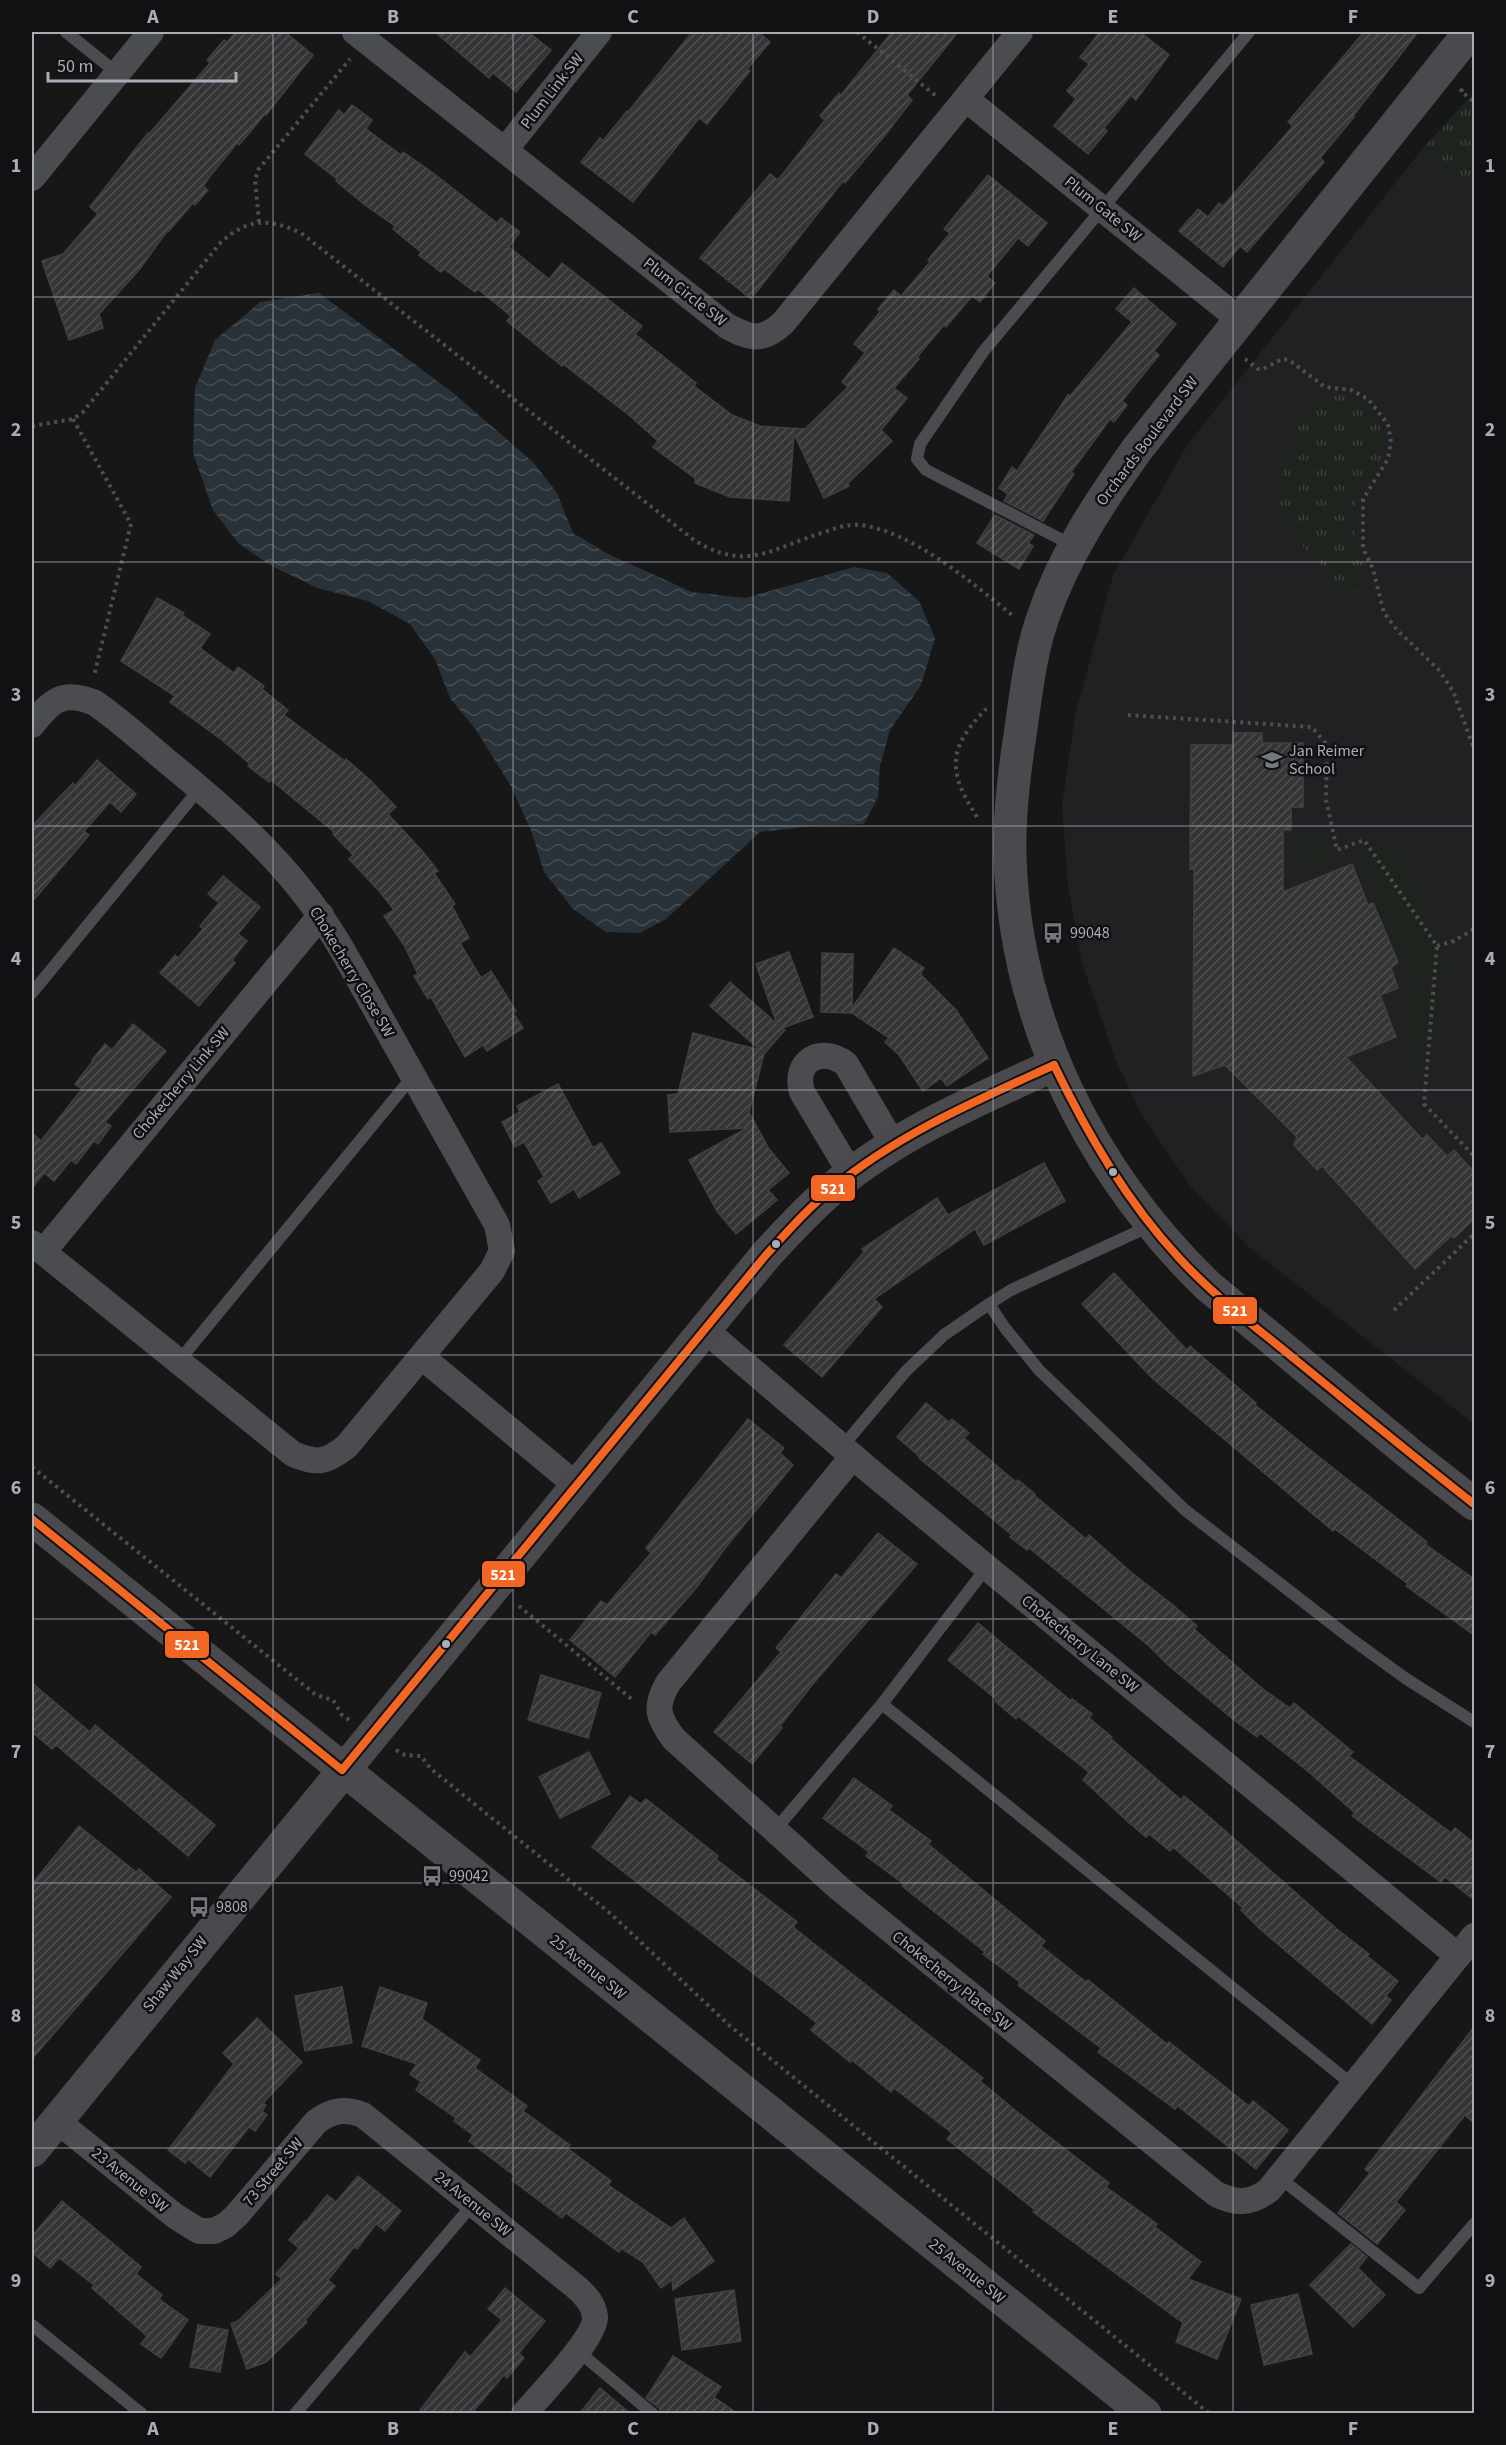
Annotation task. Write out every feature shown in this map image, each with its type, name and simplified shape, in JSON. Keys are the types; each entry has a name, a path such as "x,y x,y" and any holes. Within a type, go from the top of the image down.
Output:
{"street":[{"path":"32,178 151,32"},
{"name":"Plum Link SW","path":"505,150 599,32"},
{"name":"Plum Circle SW","path":"361,36 728,326 739,332 762,337 770,335 783,323 1020,32"},
{"name":"Orchards Boulevard SW","path":"1470,32 1138,448 1098,505 1075,547 1043,617 1030,666 1014,775 1010,854 1019,942 1035,1007 1054,1065 1095,1147 1123,1189 1181,1260 1236,1311 1474,1504"},
{"name":"Plum Gate SW","path":"961,105 1101,208 1240,320"},
{"path":"32,725 55,700 74,696 86,699"},
{"name":"Chokecherry Close SW","path":"37,1248 293,1454 307,1460 321,1461 334,1456 347,1446 492,1271 502,1251 497,1225 321,915 279,861 250,832 105,710 86,699"},
{"name":"Chokecherry Link SW","path":"37,1248 321,915"},
{"path":"851,1174 802,1092 801,1076 810,1060 827,1054 837,1057 846,1064 893,1144"},
{"name":"Shaw Way SW","path":"32,2151 342,1770 781,1238 822,1197 893,1144 942,1117 1054,1065"},
{"name":"Chokecherry Lane SW","path":"704,1329 847,1451 1458,1956"},
{"path":"422,1357 576,1485"},
{"path":"663,1725 658,1706 668,1683 847,1451"},
{"name":"25 Avenue SW","path":"32,1519 1145,2414"},
{"name":"Chokecherry Place SW","path":"663,1725 674,1739 840,1889 1216,2194 1229,2201 1243,2203 1260,2197 1280,2178 1474,1936"},
{"name":"24 Avenue SW","path":"338,2110 351,2110 363,2115 587,2297 595,2315 592,2333 578,2350"},
{"name":"73 Street SW","path":"207,2232 226,2225 237,2216 316,2122 338,2110"},
{"name":"23 Avenue SW","path":"56,2120 175,2216 199,2231 207,2232"},
{"path":"524,2414 578,2350"}],"lane":[{"path":"66,32 117,73"},
{"path":"1075,547 926,470 917,459 920,444 983,352 1249,32"},
{"path":"32,993 200,788"},
{"path":"178,1362 413,1076"},
{"path":"847,1451 906,1371 944,1335 1011,1290 1151,1225"},
{"path":"989,1304 1005,1328 1040,1370 1185,1510 1350,1638 1405,1678 1474,1722"},
{"path":"775,1830 882,1704 987,1567"},
{"path":"882,1704 1354,2086"},
{"path":"1280,2178 1419,2288 1474,2224"},
{"path":"295,2414 473,2204"},
{"path":"32,2325 142,2414"},
{"path":"578,2350 653,2414"}],"path":[{"path":"857,32 961,105"},
{"path":"259,222 255,180 258,170 361,36"},
{"path":"1461,91 1474,102"},
{"path":"32,426 73,419 83,412 221,242 245,224 259,222 287,226 301,233 709,550 725,556 744,558 762,554 843,525 879,529 960,572 1012,615"},
{"path":"1245,359 1258,369 1263,369 1282,359 1289,360 1325,387 1351,390 1368,399 1388,424 1391,442 1388,459 1363,499 1363,548 1373,569 1384,613 1398,631 1438,669 1453,691 1474,749"},
{"path":"73,419 130,524 99,661 86,699"},
{"path":"977,818 960,789 956,754 965,732 989,706"},
{"path":"1128,715 1312,727 1327,745 1326,800 1337,850 1364,840 1437,946 1424,1104 1474,1156"},
{"path":"1437,946 1454,941 1474,929"},
{"path":"1394,1310 1474,1234"},
{"path":"32,1467 316,1695 333,1700 342,1715"},
{"path":"519,1606 663,1725"},
{"path":"405,1755 421,1756 431,1769 611,1914 730,2026 1210,2414"}],"shaded area":[{"name":"Jan Reimer School","path":"1423,148 1474,190 1474,1424 1249,1247 1191,1187 1142,1115 1116,1061 1082,963 1068,886 1062,805 1075,716 1113,575 1188,444"}],"green space":[{"path":"1474,93 1474,190 1423,148"},
{"path":"1338,395 1351,399 1372,413 1383,433 1384,445 1376,470 1356,500 1355,549 1365,568 1367,586 1352,592 1340,591 1332,583 1326,569 1310,556 1290,529 1279,511 1277,501 1284,463 1292,445 1296,421 1313,402"},
{"path":"1317,833 1330,863 1311,871 1299,840"},
{"path":"1397,843 1449,973 1411,988 1359,858"},
{"path":"1406,991 1438,992 1437,1042 1405,1041"},
{"path":"1399,1046 1432,1050 1430,1068 1397,1064"}],"water":[{"path":"319,293 452,392 533,462 557,493 573,533 608,554 692,592 745,598 854,567 887,573 919,601 935,638 921,685 890,730 880,766 878,797 864,824 814,826 760,832 666,919 640,933 606,932 573,909 544,872 532,833 511,786 476,730 450,698 435,659 410,624 368,601 317,588 270,565 238,543 213,510 193,453 195,388 215,340 260,302"}],"building":[{"path":"236,32 285,32 313,55 266,115 239,145 237,143 211,175 203,186 208,190 167,231 139,270 99,314 103,328 69,340 42,261 63,254 98,214 90,207 148,133 210,63 207,60 224,40 227,42"},
{"path":"435,32 528,32 551,50 516,92 493,73 489,78"},
{"path":"692,32 758,32 770,42 747,69 750,71 707,124 699,118 633,202 581,162 600,138 603,141 628,112"},
{"path":"892,32 958,32 907,95 912,100 886,134 845,183 843,181 751,299 700,258 770,174 778,180 825,120 820,116 839,93 841,95"},
{"path":"1100,32 1140,32 1169,55 1136,100 1131,95 1104,128 1107,131 1088,154 1054,126 1076,99 1067,91 1089,64 1080,57"},
{"path":"1364,32 1418,32 1320,158 1324,162 1247,252 1240,246 1223,267 1179,231 1198,209 1208,217 1219,203 1223,206 1293,126 1288,122"},
{"path":"352,105 372,120 366,129 401,155 403,152 433,173 497,223 501,218 520,232 509,247 549,279 562,263 642,326 635,334 696,383 694,386 732,415 760,426 805,429 848,387 842,382 865,353 854,344 880,312 878,309 894,290 901,296 930,262 928,260 950,233 944,229 988,175 1047,223 1028,246 1018,238 987,276 995,283 980,302 972,296 917,357 919,359 894,388 907,398 881,430 892,441 848,483 849,486 824,498 794,434 789,501 730,497 695,483 696,479 653,447 658,441 630,416 563,364 562,366 507,321 511,316 478,289 475,292 444,269 441,272 419,255 421,252 393,229 395,226 365,205 305,154 339,110 344,115"},
{"path":"1134,288 1176,324 1154,351 1159,355 1122,401 1127,405 1114,422 1110,419 1071,472 1074,474 1043,521 1004,501 1008,494 999,488 1012,467 1017,471 1068,395 1070,396 1132,322 1116,309"},
{"path":"995,515 1034,535 1028,543 1033,546 1019,569 977,543"},
{"path":"157,598 184,613 182,615 210,634 200,648 234,673 238,667 264,686 262,689 288,710 284,715 345,761 346,759 396,807 388,814 438,871 434,873 455,904 452,906 469,938 460,943 481,978 491,971 516,1011 513,1013 523,1028 487,1051 483,1045 465,1057 431,997 428,999 414,976 418,974 404,945 384,916 394,910 349,859 353,855 333,834 334,832 271,780 269,782 248,766 250,764 222,740 170,702 175,696 121,661"},
{"name":"Jan Reimer School","path":"1233,733 1262,733 1262,743 1303,743 1303,807 1291,807 1291,830 1283,830 1283,892 1352,864 1368,905 1373,903 1398,962 1391,968 1398,988 1380,995 1396,1037 1346,1057 1422,1139 1427,1135 1447,1156 1454,1150 1474,1172 1474,1219 1454,1238 1452,1235 1415,1269 1322,1166 1317,1170 1294,1145 1297,1137 1225,1065 1193,1076 1194,869 1190,869 1191,745 1233,745"},
{"path":"97,760 136,794 121,812 110,802 84,831 89,835 32,902 32,826 73,783 75,786"},
{"path":"223,876 260,907 238,934 247,941 232,960 235,963 199,1006 160,973 175,955 178,958 203,929 200,926 219,903 208,894"},
{"path":"894,948 924,968 920,974 956,1010 988,1058 947,1086 941,1078 923,1091 899,1055 885,1042 889,1038 852,1013 821,1012 822,953 853,954 852,1008"},
{"path":"789,952 813,1017 782,1028 785,1030 764,1054 749,1112 769,1149 789,1173 768,1190 777,1200 736,1234 717,1211 689,1160 747,1128 670,1132 668,1095 678,1094 693,1033 760,1050 710,1006 730,982 777,1024 756,964"},
{"path":"133,1024 166,1051 105,1122 111,1126 98,1144 94,1141 76,1164 71,1160 54,1181 44,1173 32,1188 32,1133 41,1141 82,1089 75,1084 92,1060 105,1044 112,1050"},
{"path":"558,1084 593,1148 601,1143 620,1173 579,1198 574,1189 551,1203 538,1181 544,1177 524,1142 515,1147 502,1122 520,1112 517,1106"},
{"path":"1044,1163 1065,1201 984,1245 975,1229 874,1299 882,1307 822,1377 784,1345 864,1252 862,1249 937,1198 948,1215"},
{"path":"1114,1273 1187,1350 1190,1346 1256,1403 1254,1404 1427,1542 1425,1544 1474,1579 1474,1635 1406,1586 1408,1584 1335,1529 1333,1531 1152,1378 1082,1304"},
{"path":"926,1403 949,1422 952,1419 969,1433 964,1438 1016,1482 1018,1480 1086,1539 1089,1535 1173,1605 1197,1626 1194,1629 1264,1690 1290,1708 1294,1703 1353,1752 1349,1756 1451,1833 1455,1828 1474,1843 1474,1900 1445,1877 1441,1882 1352,1816 1355,1813 1310,1773 1260,1733 1257,1737 1234,1720 1168,1665 1149,1646 1029,1548 1027,1550 1010,1537 1012,1535 919,1458 897,1437"},
{"path":"748,1419 784,1448 780,1453 793,1465 726,1547 696,1588 655,1635 651,1632 615,1677 570,1640 601,1601 607,1605 651,1553 646,1548"},
{"path":"878,1533 917,1564 812,1685 780,1726 782,1728 752,1764 714,1732 781,1652 776,1648 836,1574 841,1578"},
{"path":"978,1623 1071,1701 1072,1699 1092,1714 1089,1718 1181,1800 1184,1796 1206,1814 1398,1981 1386,1996 1391,2000 1372,2024 1261,1930 1241,1910 1243,1908 1173,1847 1170,1851 1149,1834 1146,1837 1127,1821 1083,1780 1089,1772 1018,1716 1016,1719 995,1701 996,1699 948,1660"},
{"path":"541,1675 601,1693 588,1738 528,1720"},
{"path":"32,1683 90,1732 95,1725 215,1825 188,1856 56,1745 52,1749 32,1732"},
{"path":"589,1752 610,1794 560,1818 539,1777"},
{"path":"854,1778 892,1806 889,1810 931,1841 928,1844 1045,1941 1041,1946 1086,1982 1088,1980 1167,2044 1169,2042 1249,2106 1253,2101 1288,2130 1256,2169 1178,2106 1175,2109 1098,2052 1101,2048 1018,1985 1020,1982 983,1954 985,1952 902,1886 904,1884 866,1856 869,1852 823,1818"},
{"path":"630,1796 641,1804 646,1799 718,1856 716,1859 797,1922 793,1927 983,2078 980,2081 1109,2183 1106,2187 1157,2224 1155,2227 1201,2262 1188,2279 1241,2299 1217,2359 1176,2342 1183,2323 1033,2212 1035,2210 947,2139 952,2133 894,2088 891,2092 852,2060 850,2062 811,2030 817,2023 592,1847"},
{"path":"79,1826 136,1872 139,1869 171,1897 32,2059 32,1884"},
{"path":"342,1987 352,2043 305,2051 295,1996"},
{"path":"380,1987 427,2003 422,2019 480,2060 475,2068 527,2106 523,2111 570,2145 567,2148 611,2181 608,2185 671,2228 684,2218 714,2261 673,2290 672,2280 661,2288 643,2262 621,2248 619,2252 566,2213 562,2218 512,2180 515,2176 469,2141 473,2135 454,2121 456,2118 416,2090 421,2082 410,2074 417,2064 362,2046"},
{"path":"257,2018 302,2062 263,2103 266,2105 262,2111 267,2115 255,2131 249,2127 210,2177 188,2159 185,2163 168,2150 234,2064 223,2053"},
{"path":"1474,2027 1474,2123 1465,2115 1396,2202 1405,2210 1377,2244 1338,2213 1370,2173 1365,2169"},
{"path":"358,2176 401,2211 385,2231 376,2224 357,2249 354,2247 328,2280 335,2286 305,2320 307,2322 266,2362 247,2369 231,2324 238,2321 282,2279 276,2274 299,2248 289,2240 327,2195 336,2202"},
{"path":"62,2201 141,2267 136,2274 162,2295 159,2299 188,2320 161,2358 141,2344 147,2336 92,2288 94,2285 59,2258 50,2268 32,2252 32,2236"},
{"path":"1351,2244 1367,2257 1358,2268 1385,2295 1353,2327 1310,2285"},
{"path":"505,2288 545,2321 519,2353 524,2358 507,2378 504,2375 471,2414 417,2414 465,2352 470,2357 502,2320 488,2309"},
{"path":"734,2290 741,2341 682,2350 675,2299"},
{"path":"1298,2294 1312,2354 1264,2365 1251,2305"},
{"path":"198,2325 228,2330 220,2372 190,2367"},
{"path":"673,2356 721,2387 714,2397 738,2414 661,2414 659,2408 646,2398"},
{"path":"600,2388 631,2414 579,2414"}],"transit line":[{"name":"521","path":"1054,1065 1110,1167 1143,1214 1180,1259 1237,1312 1474,1504"},
{"name":"521","path":"342,1770 766,1255 807,1211 859,1168 913,1134 968,1105 1054,1065"},
{"name":"521","path":"32,1519 342,1770"}],"place":[{"name":"Jan Reimer School","path":"1272,760"},
{"name":"99048","path":"1053,933"},
{"name":"99042","path":"432,1876"},
{"name":"9808","path":"199,1907"}]}
